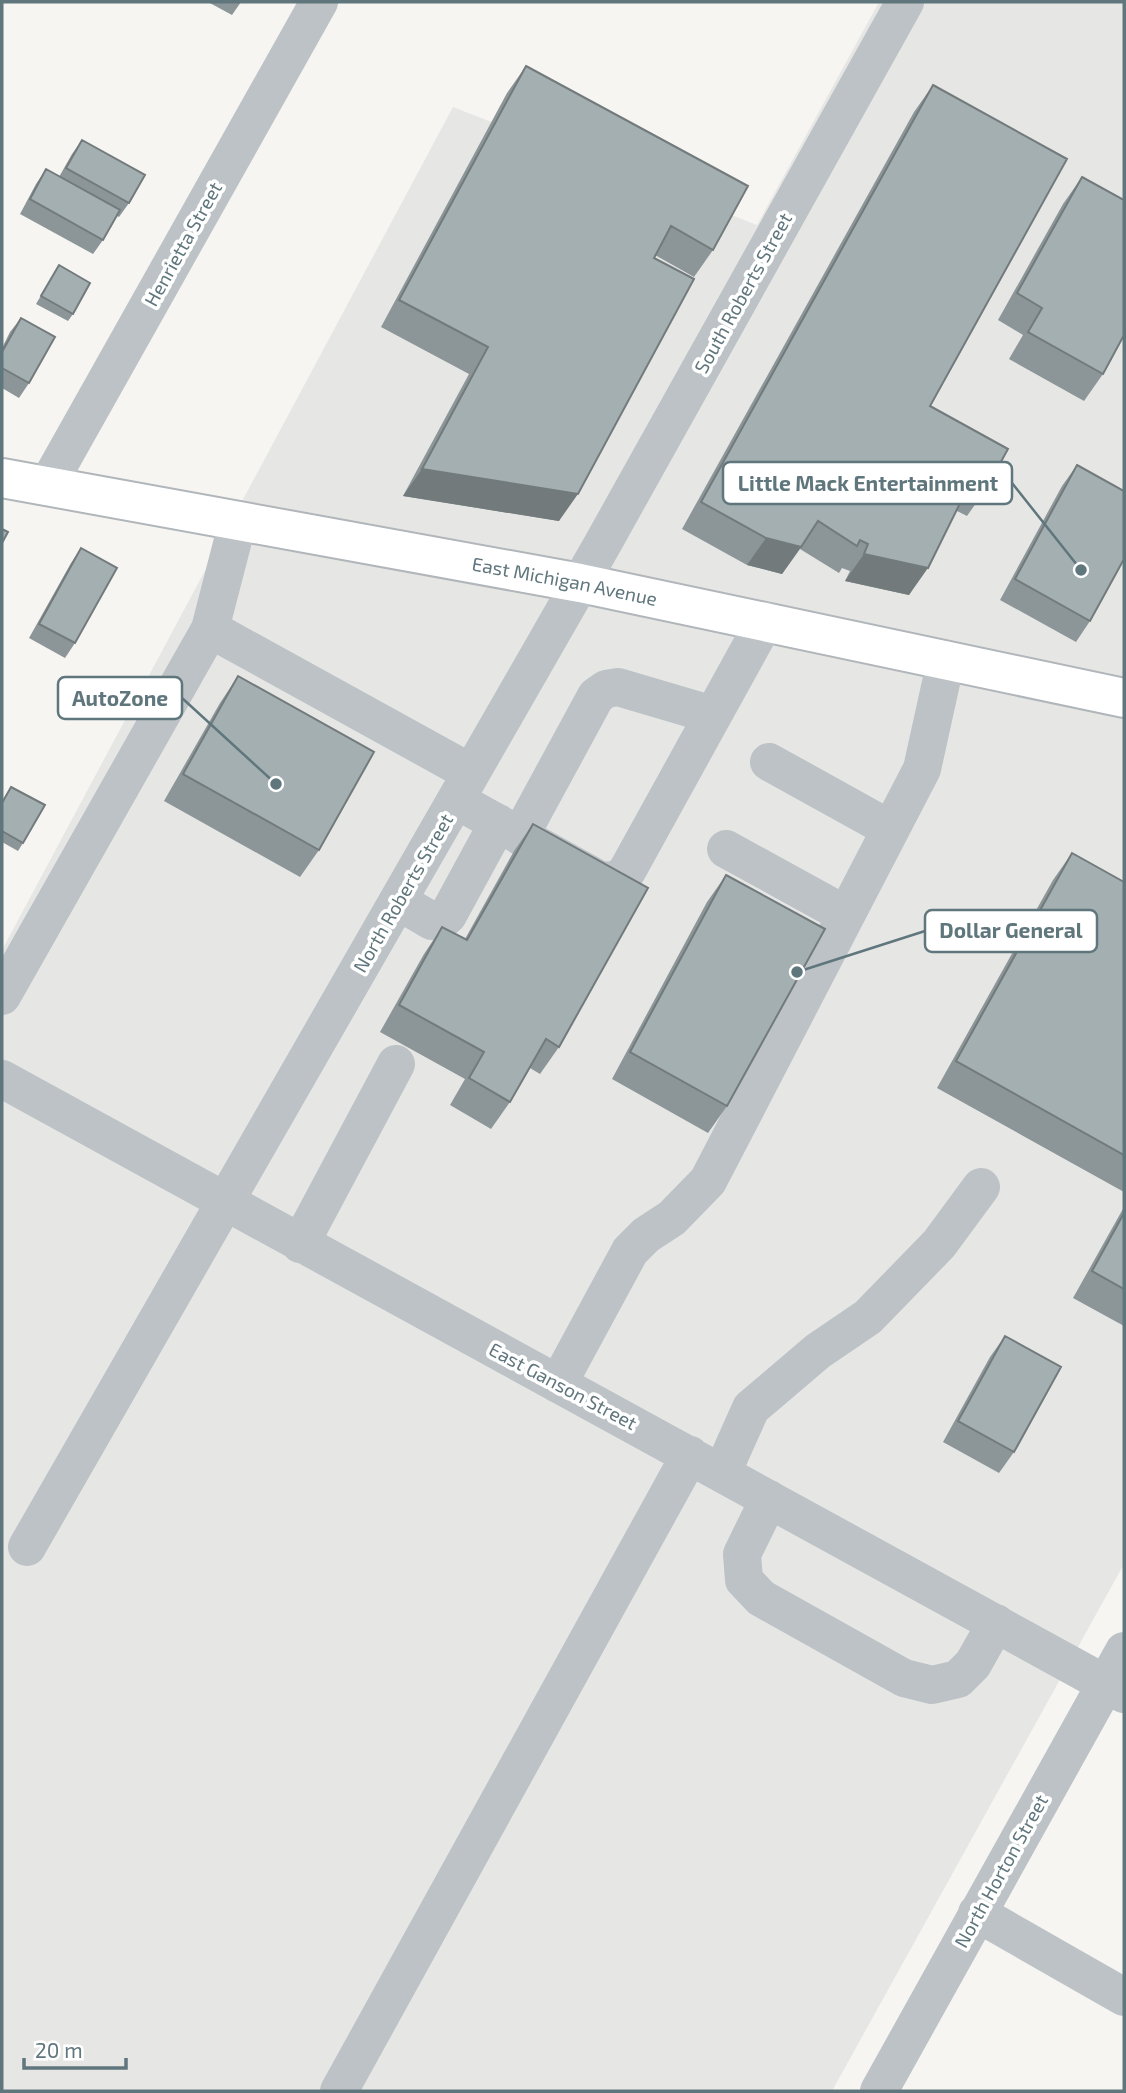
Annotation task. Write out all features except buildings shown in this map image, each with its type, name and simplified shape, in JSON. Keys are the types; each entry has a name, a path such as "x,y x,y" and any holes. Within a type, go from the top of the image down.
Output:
{"main road":[{"name":"East Michigan Avenue","path":"2,478 580,583 1124,698"}],"street":[{"name":"Henrietta Street","path":"47,486 319,2"},
{"name":"South Roberts Street","path":"580,583 905,2"},
{"path":"2,996 210,629 238,521"},
{"name":"North Roberts Street","path":"27,1547 580,583"},
{"path":"210,629 464,786 509,829 600,880 617,881 628,871 765,621"},
{"path":"558,1384 630,1251 646,1235 673,1218 708,1181 922,769 946,660"},
{"path":"398,901 432,921 441,921 448,915 509,829 596,696 606,689 618,687 713,715"},
{"path":"769,762 890,829"},
{"path":"726,849 846,915"},
{"path":"300,1244 396,1064"},
{"name":"East Ganson Street","path":"2,1079 996,1623 1118,1676"},
{"path":"339,2091 706,1464 751,1408 818,1351 868,1317 939,1244 981,1187"},
{"path":"769,1499 742,1554 744,1580 761,1598 904,1678 932,1685 958,1679 973,1664 996,1623"},
{"name":"North Horton Street","path":"879,2091 977,1913 1118,1676"},
{"path":"977,1913 1124,1997"}],"shaded area":[{"path":"879,2 1124,2 1124,1564 832,2091 2,2091 2,950 453,107 757,225"}],"place":[{"name":"Little Mack Entertainment","path":"1081,570"},
{"name":"AutoZone","path":"276,784"},
{"name":"Dollar General","path":"797,972"}]}
